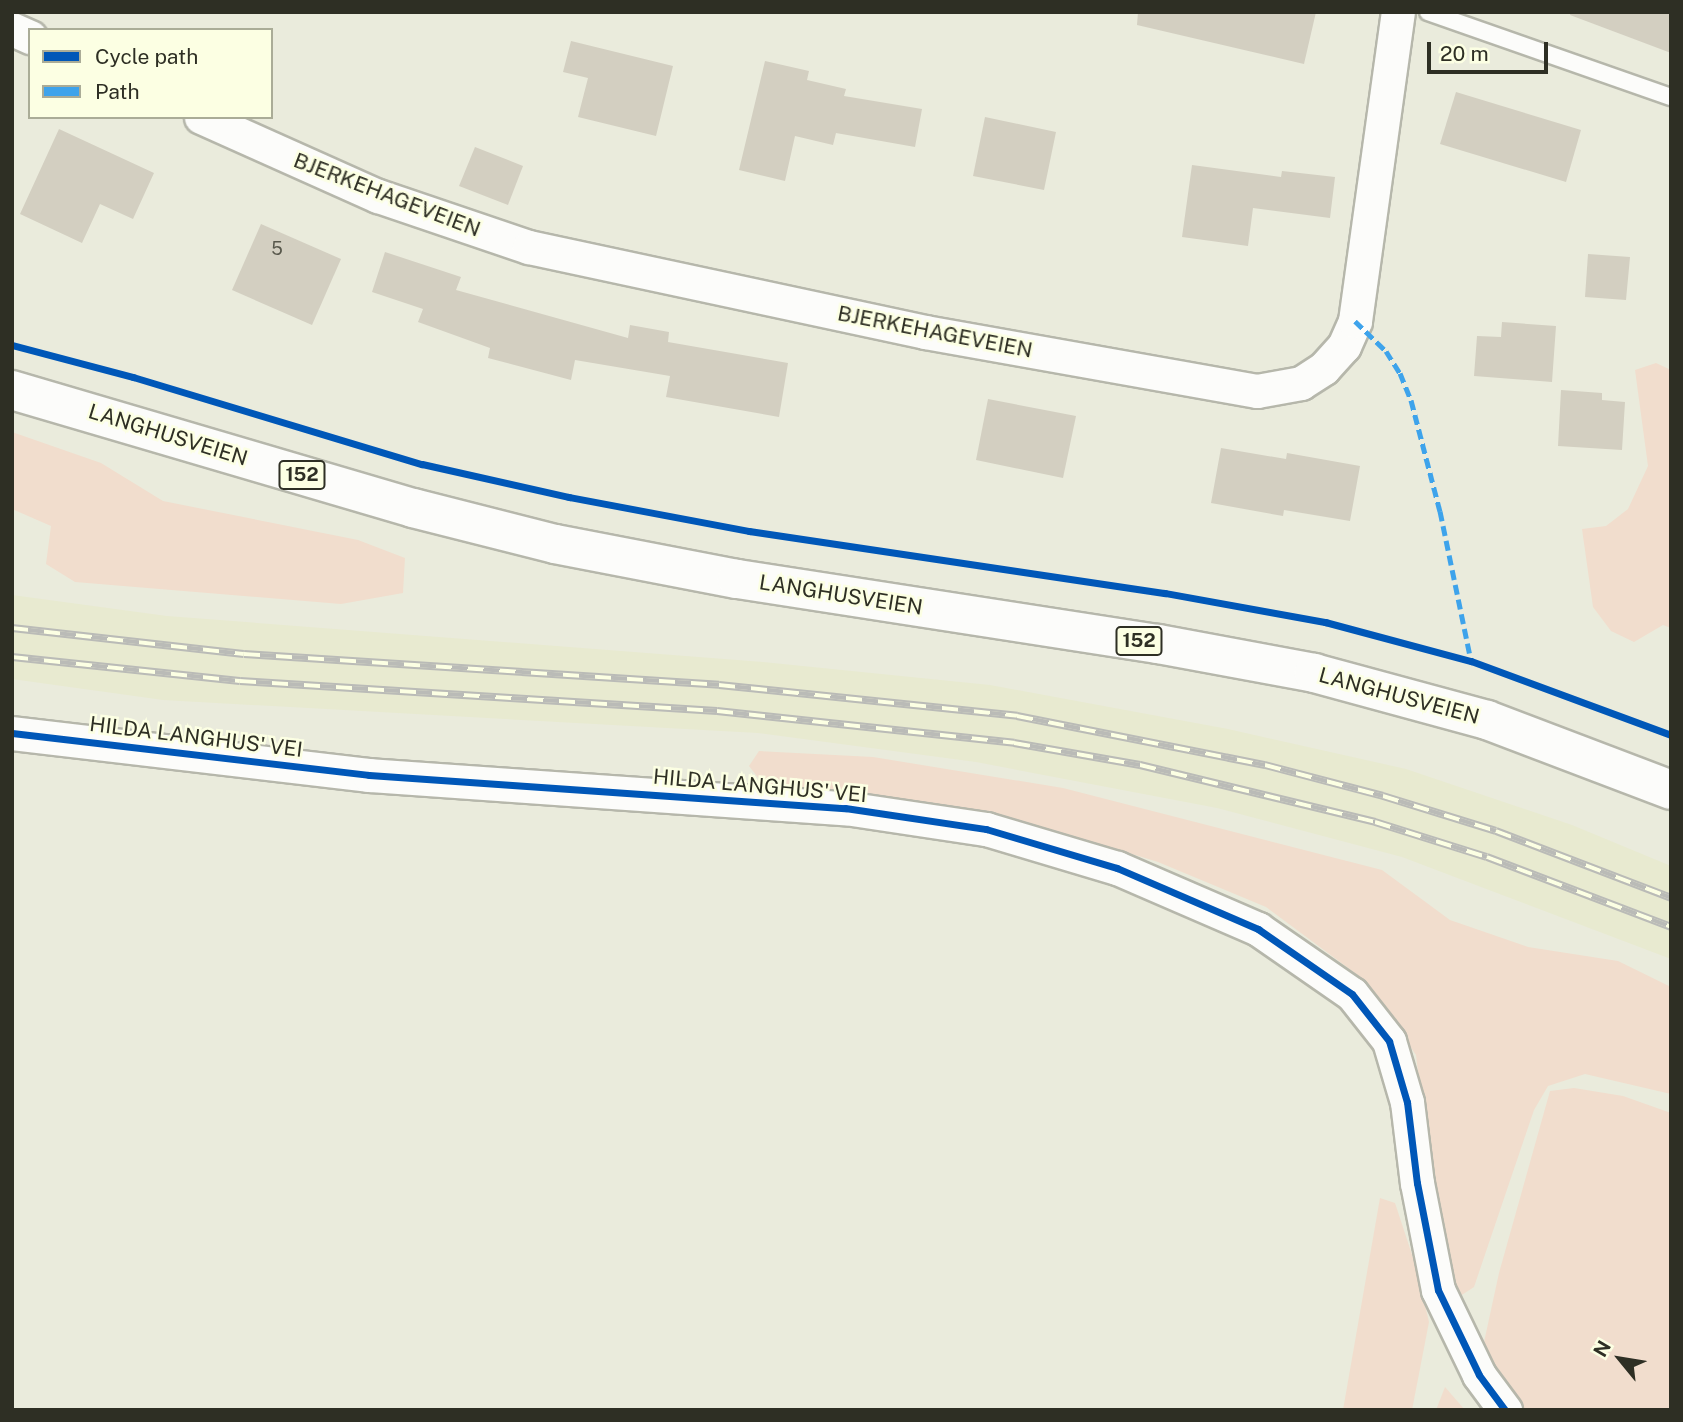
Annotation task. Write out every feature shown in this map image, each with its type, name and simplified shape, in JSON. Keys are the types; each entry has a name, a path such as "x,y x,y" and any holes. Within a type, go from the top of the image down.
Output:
{"main road":[{"name":"LANGHUSVEIEN","path":"12,390 389,501 555,544 737,579 1158,644 1314,673 1487,720 1671,790"}],"street":[{"name":"BJERKEHAGEVEIEN","path":"206,119 379,196 529,247 925,332 1257,391 1301,383 1324,368 1344,346 1355,321 1398,12"},
{"path":"12,29 28,36"},
{"name":"HILDA LANGHUS' VEI","path":"12,733 369,775 845,808 986,829 1117,868 1258,929 1352,994 1389,1041 1407,1102 1417,1183 1438,1290 1479,1375 1505,1410"}],"lane":[{"path":"1428,12 1671,97"}],"shaded area":[{"path":"1656,363 1671,370 1671,628 1663,625 1634,642 1611,631 1593,607 1582,529 1606,526 1628,509 1648,466 1635,370"},
{"path":"12,432 101,463 163,501 358,540 405,558 403,593 341,604 75,582 46,564 51,526 12,509"},
{"path":"12,595 167,616 763,662 990,685 1228,729 1406,769 1572,825 1671,866 1671,959 1402,857 1217,808 976,762 758,733 163,700 12,679"},
{"path":"759,751 873,757 1063,788 1382,870 1450,920 1528,947 1618,961 1671,987 1671,1094 1585,1074 1548,1086 1534,1110 1474,1287 1454,1300 1427,1148 1416,1055 1367,982 1266,907 1158,862 1067,834 911,806 789,796 763,784 749,766"},
{"path":"1574,1088 1623,1096 1671,1113 1671,1410 1516,1410 1481,1356 1499,1273 1550,1091"},
{"path":"1380,1198 1395,1203 1416,1267 1429,1322 1412,1410 1343,1410"},
{"path":"1445,1387 1465,1410 1436,1410"}],"building":[{"path":"1138,12 1316,12 1304,64 1137,25"},
{"path":"1571,12 1671,12 1671,53 1570,15"},
{"path":"571,41 673,66 656,136 578,117 588,78 563,72"},
{"path":"765,61 809,71 807,80 846,89 844,96 922,109 915,147 836,133 833,145 795,136 785,181 739,170"},
{"path":"1456,92 1581,130 1566,182 1440,144"},
{"path":"985,117 1056,132 1044,190 973,176"},
{"path":"59,129 154,173 133,219 100,204 82,243 20,214"},
{"path":"475,147 523,166 508,205 459,186"},
{"path":"1192,165 1281,177 1282,171 1335,177 1330,218 1253,208 1248,246 1182,237"},
{"path":"261,224 341,259 312,325 232,290"},
{"path":"385,252 461,277 456,290 628,338 630,325 669,332 668,342 788,363 779,417 666,397 670,376 575,360 571,380 488,358 490,348 418,322 423,309 372,292"},
{"path":"1588,254 1630,257 1626,300 1585,297"},
{"path":"1502,322 1556,326 1552,382 1474,376 1477,336 1501,337"},
{"path":"1561,390 1602,393 1602,400 1625,402 1622,450 1558,446"},
{"path":"988,399 1076,416 1063,478 976,460"},
{"path":"1221,448 1286,459 1287,453 1360,466 1350,521 1284,510 1283,516 1211,503"}],"railway":[{"path":"12,628 244,654 719,685 1017,716 1265,765 1383,796 1496,831 1671,898"},
{"path":"12,657 240,681 717,711 1014,743 1140,765 1375,822 1487,857 1671,927"}],"marked path":[{"path":"1355,321 1386,351 1400,373 1411,400 1440,511 1471,661"}],"cycle path":[{"path":"12,345 133,377 422,464 569,497 749,531 1165,593 1325,622 1471,661 1671,735"},
{"path":"12,733 369,775 845,808 986,829 1117,868 1258,929 1352,994 1389,1041 1407,1102 1417,1183 1438,1290 1479,1375 1505,1410"}]}
